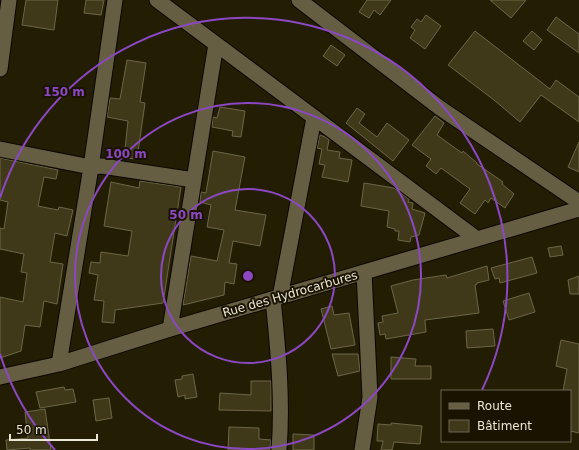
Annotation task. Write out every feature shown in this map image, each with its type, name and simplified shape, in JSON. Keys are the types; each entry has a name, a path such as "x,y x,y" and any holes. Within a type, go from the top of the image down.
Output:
{"street":[{"path":"0,69 9,0"},
{"path":"59,364 91,167 115,0"},
{"path":"157,0 477,239"},
{"path":"299,0 440,108 579,202"},
{"path":"170,329 216,44"},
{"path":"279,450 282,420 276,298 314,118"},
{"path":"0,150 91,167 102,166 194,180"},
{"name":"Rue des Hydrocarbures","path":"0,377 59,364 170,329 579,209"},
{"path":"362,450 370,397 364,272"}],"building":[{"path":"26,0 58,0 54,30 22,25"},
{"path":"86,0 104,0 101,15 84,13"},
{"path":"367,0 391,0 380,15 374,10 369,18 359,12"},
{"path":"490,0 526,0 511,18"},
{"path":"426,15 441,26 425,49 410,38 415,30 411,27 417,19 421,22"},
{"path":"556,17 579,34 579,53 547,30"},
{"path":"475,31 550,89 556,80 579,97 579,122 541,95 520,122 448,65"},
{"path":"532,31 542,40 534,50 523,41"},
{"path":"331,45 345,55 337,66 323,56"},
{"path":"127,60 146,63 140,102 145,103 137,159 124,158 128,121 107,117 110,98 120,99"},
{"path":"220,107 245,111 241,137 232,136 233,131 212,127 213,117 217,118"},
{"path":"357,108 365,114 359,123 377,137 387,123 409,140 393,161 346,123"},
{"path":"435,116 444,123 437,135 462,153 463,151 477,164 503,182 502,184 514,194 505,208 491,198 488,203 485,200 475,214 460,203 470,189 441,168 436,174 426,166 431,159 412,145"},
{"path":"320,135 329,140 327,150 340,152 339,158 352,160 348,182 322,177 325,165 319,164 322,149 317,148"},
{"path":"579,142 579,172 568,167"},
{"path":"213,151 245,157 235,210 266,215 260,246 233,241 229,263 237,264 234,284 225,282 224,295 183,305 191,256 217,261 224,230 207,227 211,205 200,202 201,192 206,193"},
{"path":"0,158 58,170 56,179 44,177 38,206 58,210 59,207 73,210 67,236 55,233 50,262 63,264 57,304 44,301 40,327 25,325 21,351 0,358 0,297 23,302 27,273 21,272 24,254 0,249 0,228 4,229 8,202 0,200"},
{"path":"140,181 181,187 163,303 115,310 114,323 102,322 104,301 94,300 98,275 89,273 91,262 100,263 101,252 128,256 132,231 104,226 111,182 139,188"},
{"path":"364,183 394,188 409,199 408,202 413,203 412,209 425,213 419,235 411,237 410,242 398,240 399,231 395,231 395,229 387,227 389,211 361,206"},
{"path":"561,246 563,255 550,257 548,248"},
{"path":"532,257 537,273 500,283 499,278 495,279 491,268"},
{"path":"487,266 489,280 477,283 475,285 479,313 425,320 426,332 386,339 385,334 380,335 378,323 383,322 382,316 398,313 391,286 413,280 446,275 447,278"},
{"path":"579,276 579,294 570,294 568,280"},
{"path":"529,293 535,312 509,320 503,301"},
{"path":"332,306 334,315 349,313 355,345 331,349 321,309"},
{"path":"493,329 495,346 467,348 466,331"},
{"path":"561,340 579,344 579,433 571,431 571,390 563,390 567,369 556,366"},
{"path":"332,354 358,354 360,371 338,376"},
{"path":"391,357 416,359 415,366 431,366 431,379 391,379"},
{"path":"193,374 197,397 185,399 185,395 178,397 175,380 182,379 182,376"},
{"path":"251,381 271,381 271,411 219,410 220,393 251,395"},
{"path":"64,387 65,390 73,389 76,402 40,408 36,392"},
{"path":"109,398 112,418 96,421 93,400"},
{"path":"45,409 51,450 30,450 30,448 7,450 6,440 28,438 25,412"},
{"path":"391,423 422,426 420,444 394,442 392,450 381,450 383,441 377,441 378,424 391,425"},
{"path":"229,427 259,428 259,439 271,440 270,450 228,450"},
{"path":"293,434 314,435 314,450 293,450"}]}
